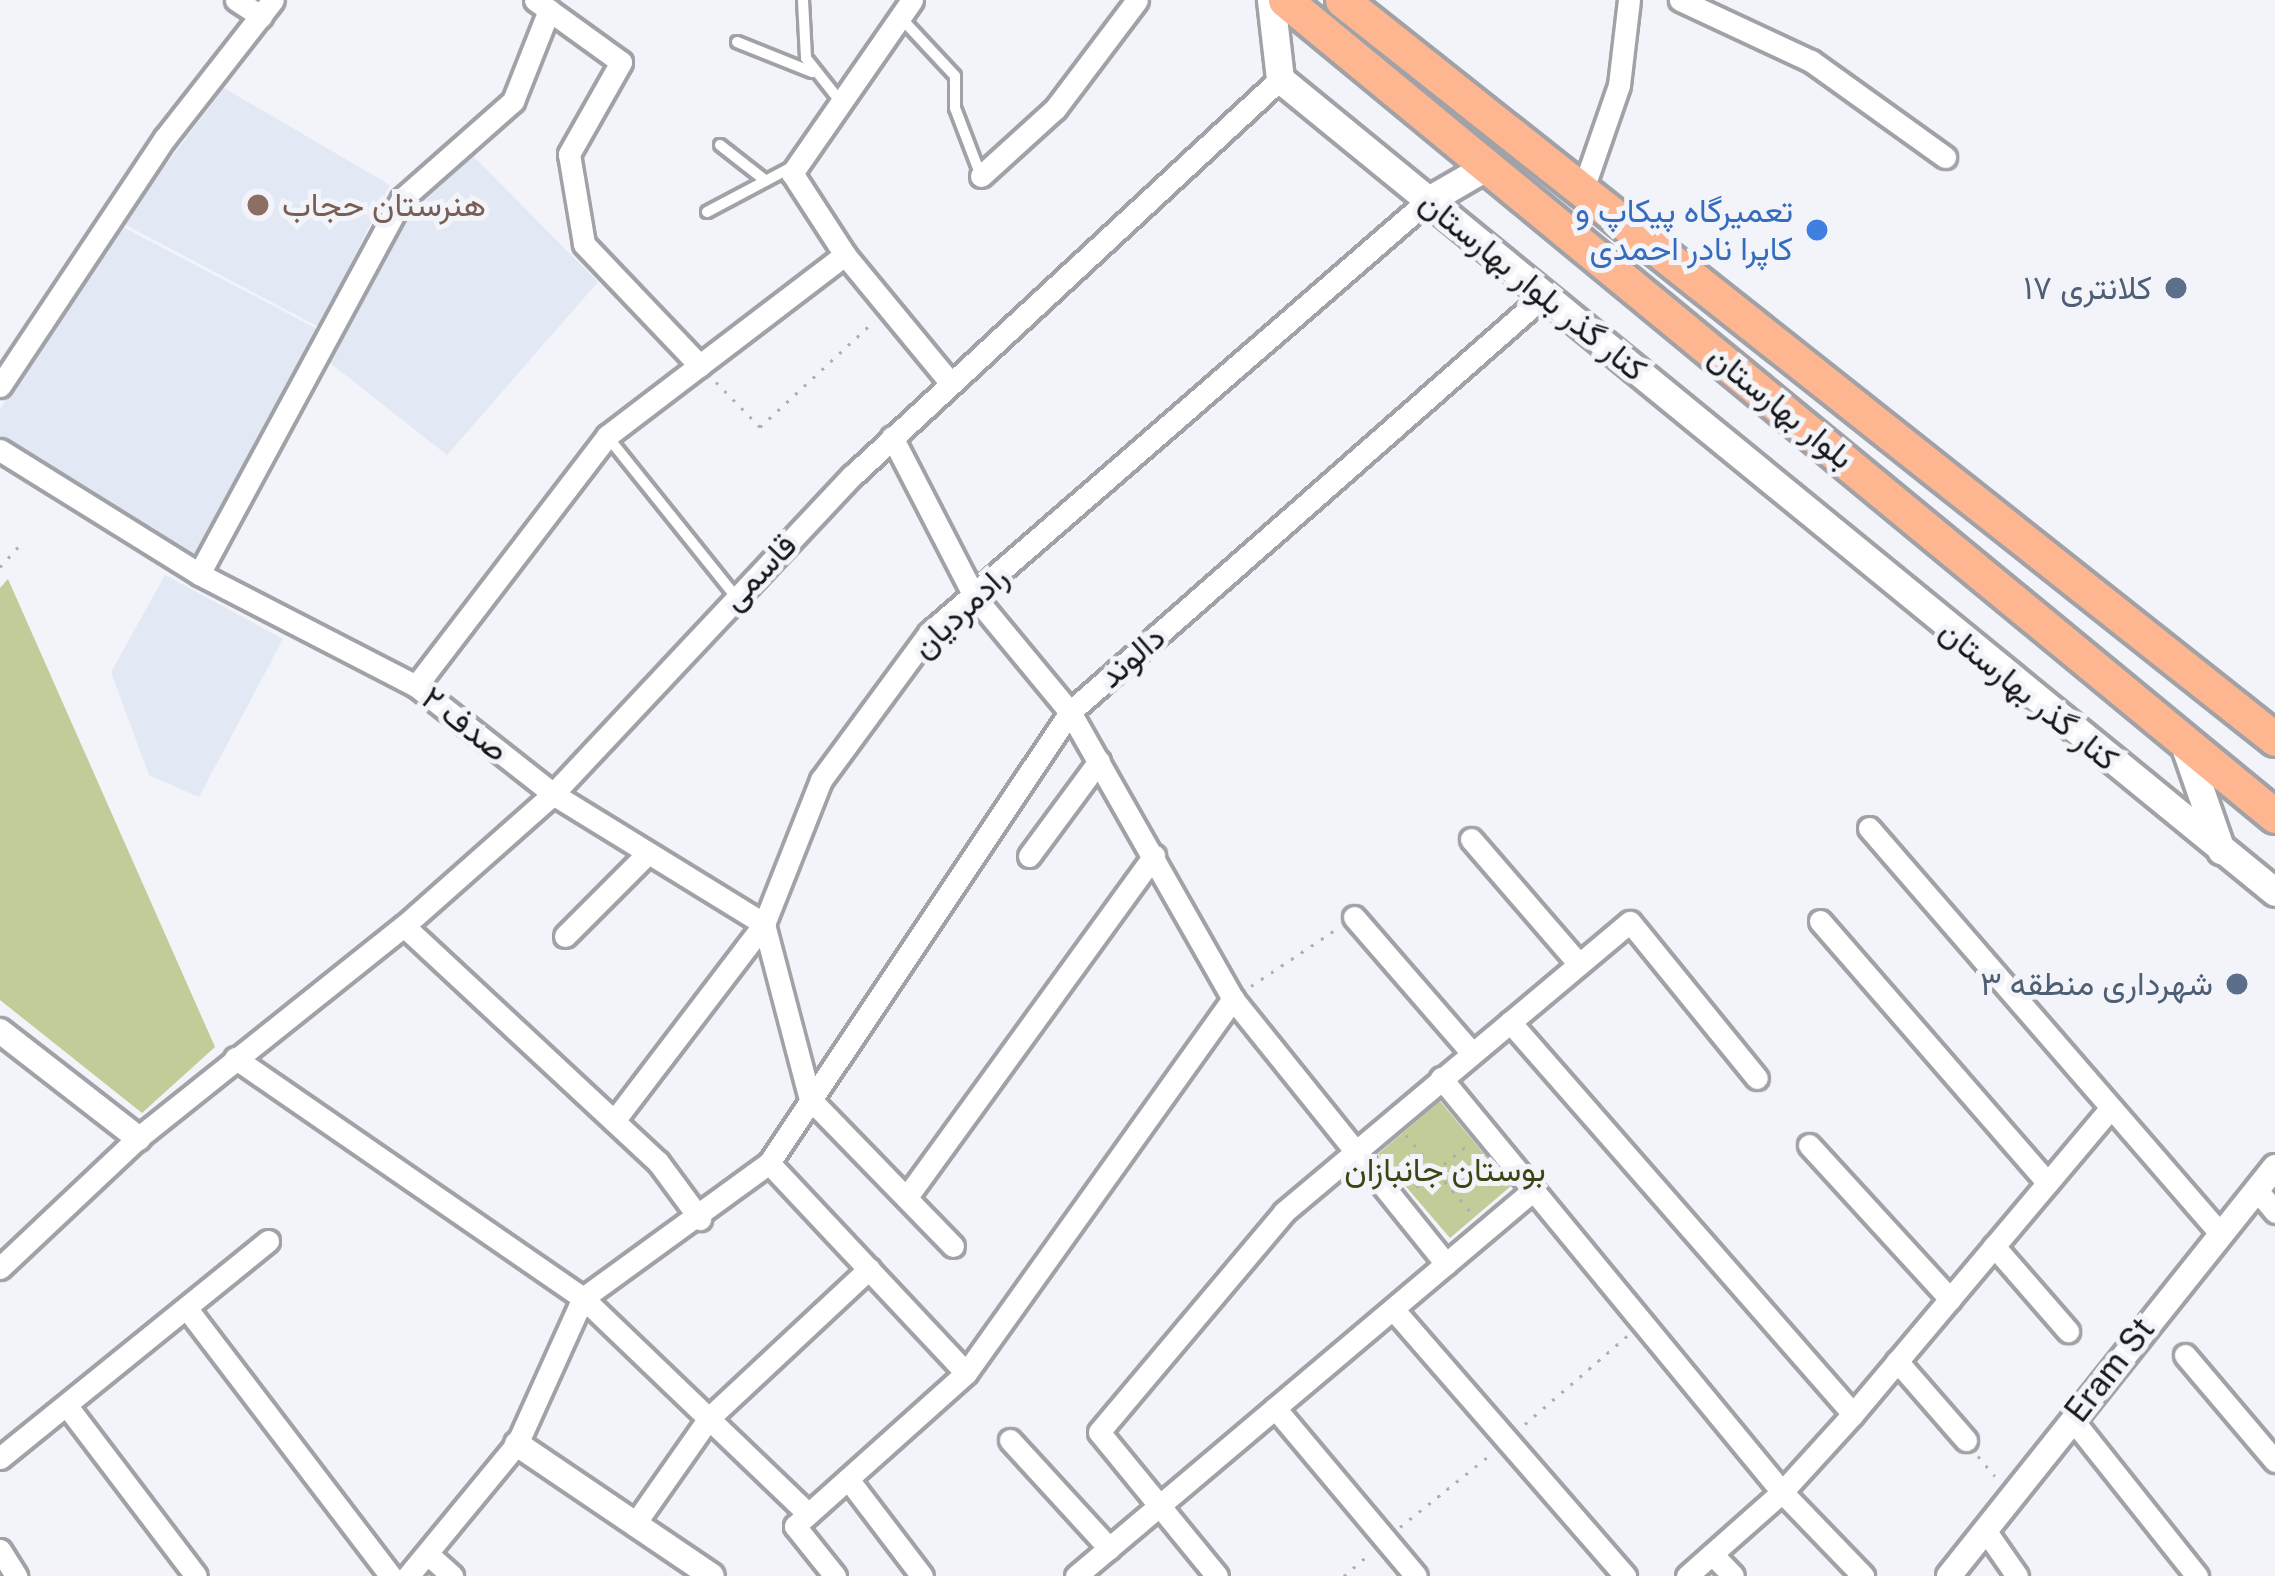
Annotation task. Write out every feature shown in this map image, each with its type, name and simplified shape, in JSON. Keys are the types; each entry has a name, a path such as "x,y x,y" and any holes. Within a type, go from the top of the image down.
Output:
{"main road":[{"path":"1271,0 1280,79"},
{"name":"بلوار بهارستان","path":"1285,0 2275,816"},
{"name":"بلوار بهارستان","path":"1342,0 1581,195 1798,358 2275,739"},
{"name":"کنار گذر بلوار بهارستان","path":"1280,79 1786,494"},
{"path":"1427,201 1490,165"},
{"path":"1766,395 1812,406 1816,389 1798,358"},
{"path":"1870,480 1848,450 1851,433 1898,439"},
{"name":"کنار گذر بهارستان","path":"1786,494 2275,892"},
{"path":"2182,738 2222,850"}],"street":[{"path":"0,386 165,138 267,8 236,0"},
{"path":"981,176 1055,109 1137,0"},
{"path":"1581,195 1618,85 1629,0"},
{"path":"1680,0 1811,61 1946,157"},
{"path":"199,574 402,199 513,101 542,5 621,62 569,154 584,244 700,366"},
{"path":"907,9 794,166 794,181 845,255 950,381"},
{"name":"قاسمی","path":"0,1268 138,1138 404,926 554,794 735,596 892,437 1280,79"},
{"name":"رادمردیان","path":"614,1121 764,924 848,735 929,633 1427,201"},
{"path":"416,686 607,436 845,255"},
{"name":"دالوند","path":"583,1298 700,1219 769,1163 1070,712 1546,294"},
{"path":"892,437 974,596 1070,712 1233,999 1446,1264"},
{"name":"صدف ۲","path":"0,449 199,574 416,686 554,794 764,924"},
{"path":"1029,856 1099,761"},
{"path":"1869,828 2218,1232"},
{"path":"1471,839 1579,964"},
{"path":"565,936 648,853"},
{"path":"909,1194 1154,855"},
{"path":"1354,917 1472,1053"},
{"path":"1820,921 2048,1183"},
{"path":"1216,1576 1100,1432 1284,1212 1630,922 1757,1078"},
{"path":"764,924 810,1099 909,1194 953,1246"},
{"path":"404,926 658,1162 700,1219"},
{"path":"835,1576 795,1526 966,1373 1233,999"},
{"path":"1510,1022 1853,1414"},
{"path":"2,1036 138,1138"},
{"path":"235,1058 583,1298 808,1514"},
{"path":"1441,1078 1782,1492 1863,1576"},
{"path":"1687,1576 1782,1492 1853,1414 2111,1108"},
{"path":"1809,1145 1950,1299"},
{"path":"769,1163 966,1373"},
{"name":"Eram St","path":"1949,1576 2218,1232 2275,1167"},
{"path":"2256,1189 2275,1212"},
{"path":"1076,1576 1532,1192"},
{"path":"0,1458 268,1241"},
{"path":"1994,1246 2068,1331"},
{"path":"634,1525 709,1418 869,1269"},
{"path":"408,1576 430,1556 517,1444 583,1298"},
{"path":"1393,1309 1624,1576"},
{"path":"188,1310 391,1576"},
{"path":"2185,1355 2275,1461"},
{"path":"1897,1361 1966,1440"},
{"path":"67,1406 196,1576"},
{"path":"1275,1408 1417,1576"},
{"path":"2072,1419 2197,1576"},
{"path":"1010,1440 1109,1548"},
{"path":"517,1444 712,1576"},
{"path":"848,1479 922,1576"},
{"path":"1985,1530 2017,1576"},
{"path":"0,1550 16,1576"},
{"path":"1712,1554 1733,1576"},
{"path":"430,1556 452,1576"}],"lane":[{"path":"803,0 813,73"},
{"path":"907,9 955,76 956,108 981,176"},
{"path":"737,42 813,73 840,101"},
{"path":"720,145 766,181"},
{"path":"707,212 794,166"},
{"path":"607,436 735,596"}],"path":[{"path":"700,366 760,427 889,308"},
{"path":"0,567 20,545"},
{"path":"1233,999 1354,917"},
{"path":"1393,1118 1486,1230"},
{"path":"1396,1204 1484,1132"},
{"path":"1966,1440 2012,1496"}],"shaded area":[{"name":"هنرستان حجاب","path":"224,88 390,185 319,327 122,223"},
{"path":"469,152 598,282 447,455 325,359 403,213"},
{"path":"121,226 319,330 193,558 0,438 0,409"},
{"path":"165,575 283,639 199,797 149,775 111,672"}],"green space":[{"path":"8,579 215,1047 142,1113 0,1000 0,588"},
{"name":"بوستان جانبازان","path":"1440,1101 1511,1186 1450,1238 1378,1154"}],"place":[{"name":"هنرستان حجاب","path":"258,205"},
{"name":"تعمیرگاه پیکاپ و کاپرا نادر احمدی","path":"1817,230"},
{"name":"کلانتری ۱۷","path":"2176,288"},
{"name":"شهرداری منطقه ۳","path":"2237,984"}]}
